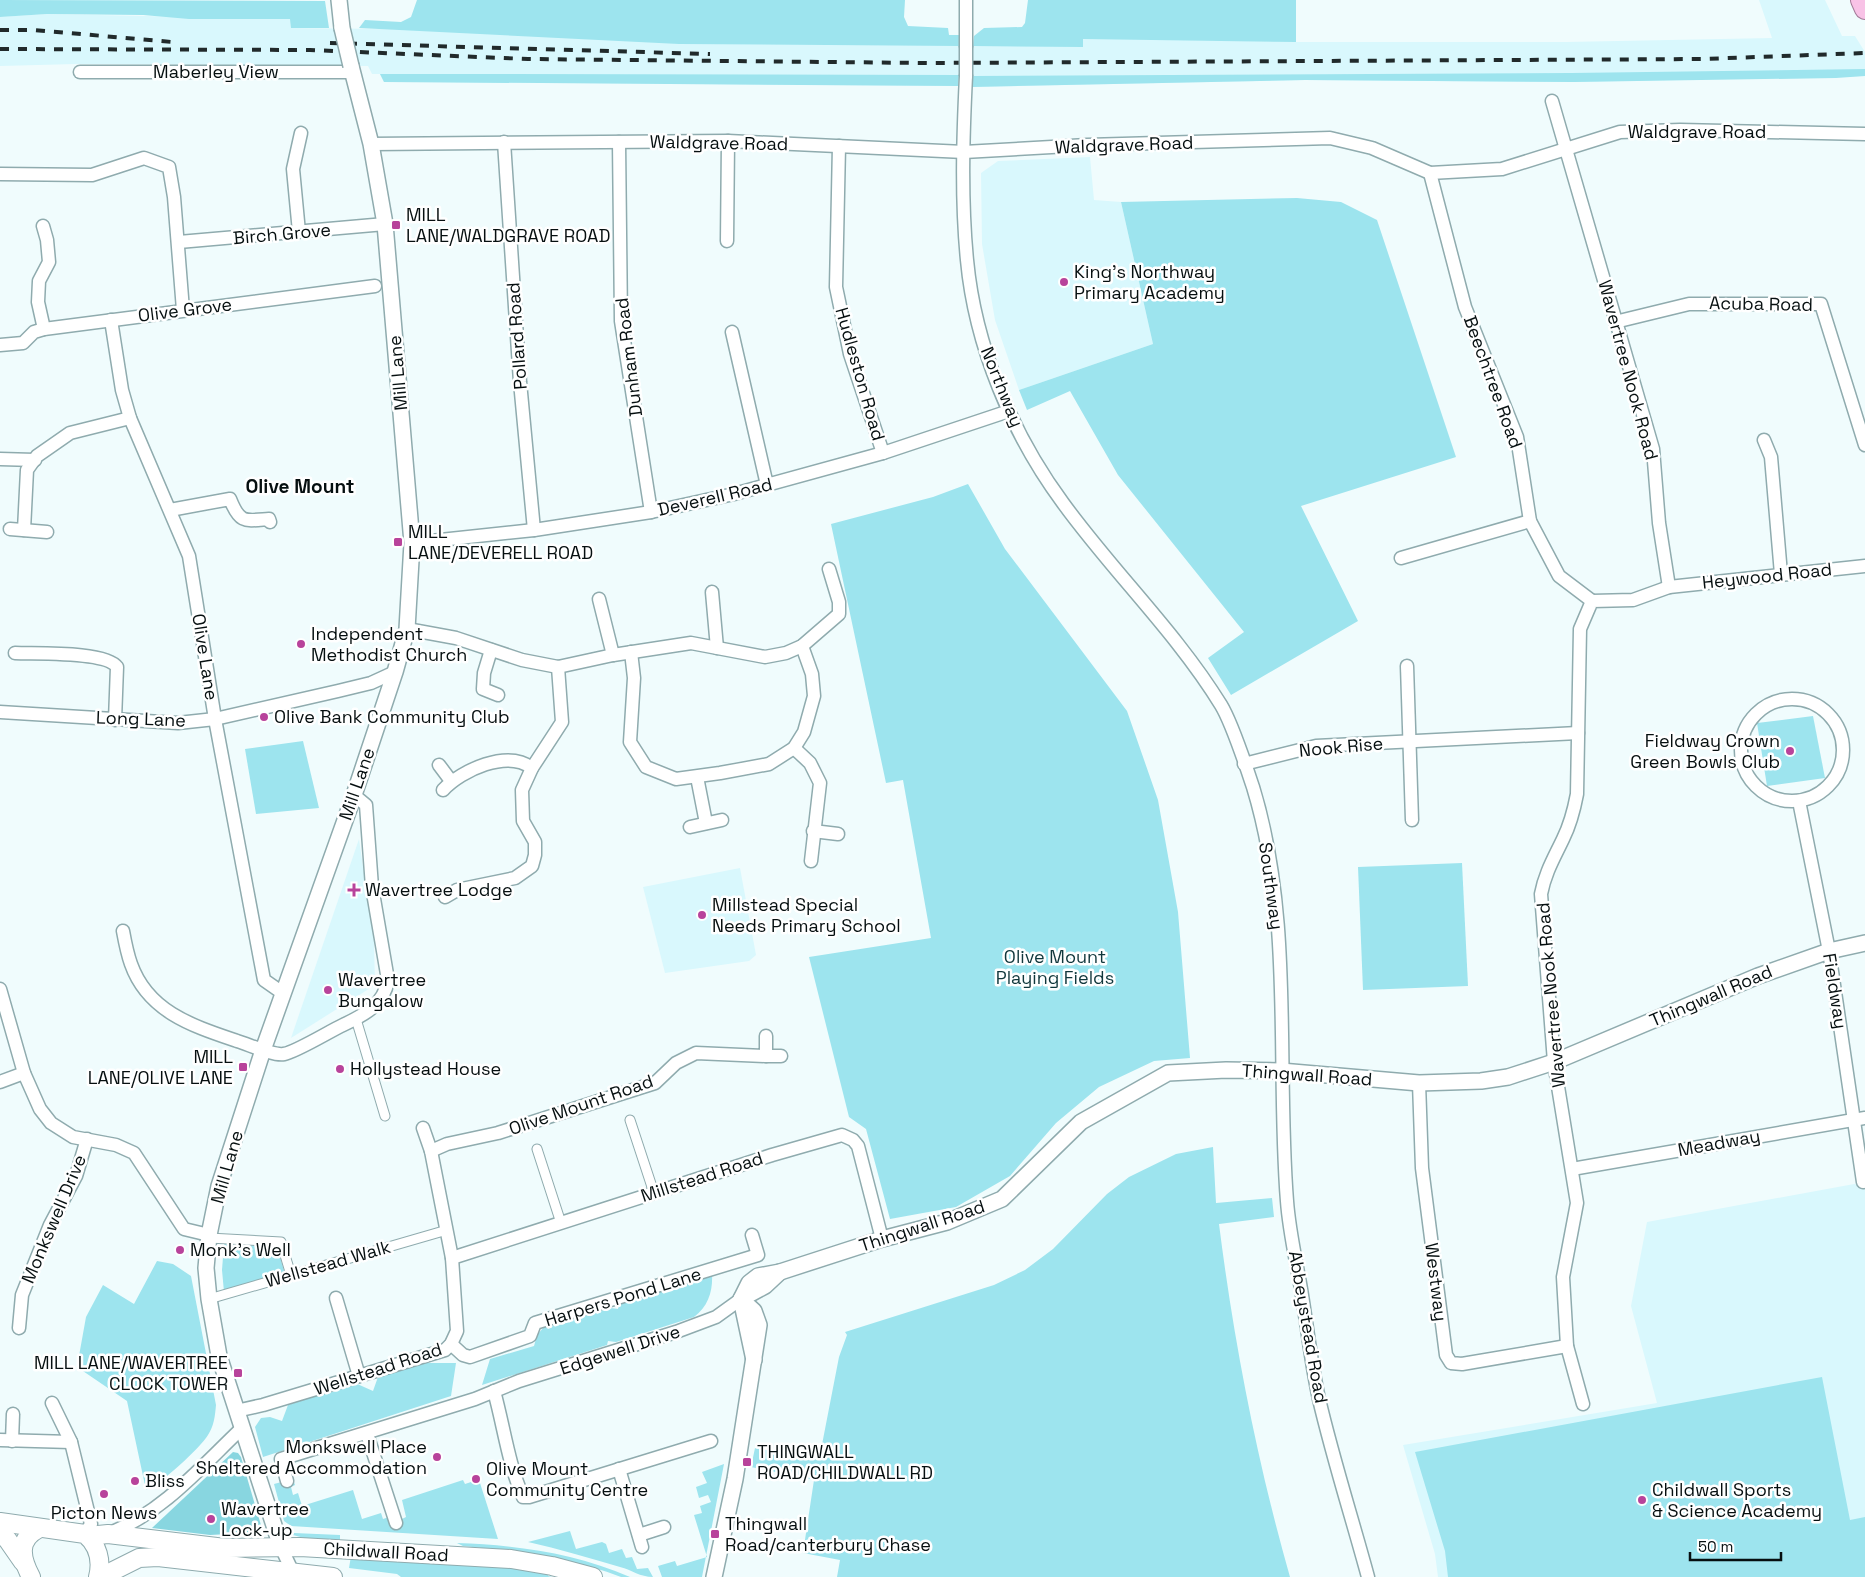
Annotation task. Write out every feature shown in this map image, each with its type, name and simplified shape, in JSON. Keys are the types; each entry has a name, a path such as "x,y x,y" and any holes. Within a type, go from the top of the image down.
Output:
{"highway":[{"path":"1861,0 1865,9"}],"main road":[{"name":"Childwall Road","path":"0,1522 86,1535 108,1534 224,1548 342,1549 511,1560 552,1566 594,1577"},
{"path":"27,1570 22,1545 29,1534 38,1529"},
{"path":"0,1535 7,1540 27,1570"},
{"path":"86,1535 96,1547 99,1558 100,1577"},
{"name":"Childwall Road","path":"100,1577 139,1558 158,1557 293,1574 333,1577"}],"street":[{"name":"Mill Lane","path":"281,1547 241,1429 219,1356 209,1299 206,1268 209,1236 219,1186 263,1050 354,795 395,672 407,629 412,543 385,224 371,144 342,28 339,0"},
{"name":"Northway","path":"966,0 964,219 967,264 978,318 991,365 1009,411 1035,462 1064,505 1173,637 1223,708"},
{"name":"Maberley View","path":"80,72 352,69"},
{"name":"Wavertree Nook Road","path":"1552,101 1653,448 1659,523 1669,587"},
{"name":"Waldgrave Road","path":"371,144 728,141 964,152 1097,145 1330,138 1372,148 1430,173 1502,169 1620,132 1680,130 1865,134"},
{"path":"299,232 292,169 301,133"},
{"path":"727,240 728,141"},
{"name":"Pollard Road","path":"504,142 520,382 534,530"},
{"name":"Dunham Road","path":"619,142 621,321 651,512"},
{"name":"Hudleston Road","path":"839,146 836,286 850,354 883,453"},
{"path":"0,174 92,175 144,158 169,167 178,242 183,310"},
{"name":"Beechtree Road","path":"1430,173 1465,307 1517,437 1530,521 1558,576 1592,601"},
{"name":"Birch Grove","path":"178,242 385,224"},
{"path":"44,226 49,262 39,281 38,302 44,330"},
{"name":"Olive Grove","path":"0,345 23,342 34,332 44,330 183,310 375,286"},
{"name":"Acuba Road","path":"1615,322 1689,304 1821,304 1865,445"},
{"name":"Olive Lane","path":"111,320 122,390 130,418 190,556 215,718 264,980 284,994"},
{"path":"732,332 767,485"},
{"name":"Deverell Road","path":"412,543 534,530 651,512 767,485 883,453 1009,411"},
{"path":"24,530 27,470 35,460 70,433 130,418"},
{"path":"1764,440 1771,457 1781,574"},
{"path":"0,458 35,460"},
{"path":"170,510 230,499 238,517 245,521 269,519 270,522"},
{"path":"1400,558 1530,521"},
{"path":"10,530 47,532"},
{"name":"Heywood Road","path":"1669,587 1865,566"},
{"path":"407,629 456,638 522,660 558,667 613,655 691,643 765,657 786,653 802,646 839,614 839,602 829,569"},
{"path":"821,585 834,586"},
{"path":"1592,601 1632,600 1669,587"},
{"path":"712,592 717,648"},
{"path":"600,598 613,655"},
{"name":"Wavertree Nook Road","path":"1583,1404 1567,1346 1563,1277 1577,1203 1554,1062 1541,894 1548,868 1564,838 1573,815 1577,794 1580,629 1592,601"},
{"path":"631,652 634,678 630,742 646,767 659,774 676,779 769,764 794,748 804,732 814,696 812,674 802,646"},
{"path":"491,650 480,694 498,695"},
{"path":"15,653 99,658 114,662 117,667 115,720"},
{"path":"1407,666 1412,820"},
{"path":"445,897 457,890 515,878 532,866 536,855 535,842 523,821 522,790 532,768 562,722 558,667"},
{"name":"Long Lane","path":"0,712 178,723 215,718 371,683 395,672"},
{"path":"1782,700 1798,700 1814,704 1832,720 1842,742 1842,758 1838,773 1828,786 1815,796 1799,801 1782,800 1766,794 1752,782 1744,767 1741,750 1744,733 1752,718 1766,706 1782,700"},
{"name":"Southway","path":"1223,708 1252,787 1268,846 1277,909 1281,983 1281,1071"},
{"name":"Nook Rise","path":"1244,764 1316,746 1578,733"},
{"path":"794,748 810,763 820,783 810,861"},
{"path":"439,766 447,785 475,768 506,760 525,762 532,768"},
{"path":"697,776 706,824"},
{"path":"123,931 133,969 139,982 157,1004 188,1023 263,1050 284,1054 356,1019 380,1002 386,991 388,980 372,888 366,805 354,795"},
{"name":"Fieldway","path":"1799,801 1860,1118 1863,1182"},
{"path":"690,827 722,820"},
{"path":"813,831 838,834"},
{"name":"Thingwall Road","path":"741,1299 749,1283 762,1274 780,1272 882,1239 947,1222 1002,1200 1081,1122 1168,1073 1226,1070 1281,1071 1418,1083 1481,1081 1508,1077 1554,1062 1758,976 1829,951 1865,943"},
{"path":"0,989 24,1073 40,1109 51,1123 73,1137 116,1145 134,1153 184,1229 209,1236 281,1242 291,1275"},
{"path":"356,1019 385,1116"},
{"path":"766,1036 766,1056"},
{"name":"Olive Mount Road","path":"431,1151 447,1144 498,1133 654,1083 676,1063 696,1054 781,1056"},
{"name":"Abbeystead Road","path":"1281,1071 1287,1206 1319,1398 1368,1577"},
{"path":"0,1082 24,1073"},
{"name":"Westway","path":"1418,1083 1422,1168 1446,1355 1451,1363 1462,1364 1567,1346"},
{"name":"Meadway","path":"1572,1169 1860,1118"},
{"path":"630,1120 654,1193"},
{"name":"Wellstead Road","path":"236,1411 263,1405 444,1350 451,1344 457,1331 452,1258 431,1151 423,1128"},
{"name":"Millstead Road","path":"452,1258 654,1193 842,1136 852,1140 858,1146 882,1239"},
{"name":"Monkswell Drive","path":"19,1328 22,1295 50,1226 76,1176 87,1140"},
{"path":"537,1148 561,1223"},
{"name":"Wellstead Walk","path":"209,1299 447,1230"},
{"name":"Harpers Pond Lane","path":"451,1344 462,1355 470,1357 530,1336 535,1324 758,1255 752,1235"},
{"path":"336,1298 359,1376"},
{"path":"714,1577 735,1479 759,1325 754,1311 741,1299"},
{"name":"Edgewell Drive","path":"287,1480 281,1459 367,1434 519,1381 707,1321 741,1299"},
{"path":"494,1391 506,1435 507,1452 523,1497 529,1498 710,1440"},
{"path":"52,1403 71,1442 91,1524 86,1535"},
{"path":"13,1414 6,1440 71,1442"},
{"path":"108,1534 137,1522 168,1498 241,1429"},
{"path":"367,1434 396,1523"},
{"path":"619,1469 641,1541 664,1527"},
{"path":"281,1547 293,1574"}],"shaded area":[{"path":"1759,0 1825,0 1842,36 1855,36 1865,52 1865,76 1574,82 1305,80 972,87 972,76 959,75 958,86 384,82 380,74 372,74 368,66 76,64 0,66 0,17 47,14 291,19 291,28 960,35 960,46 973,46 974,36 1296,42 1566,42 1772,38"},
{"name":"King's Northway Primary Academy","path":"1090,157 1094,200 1121,202 1153,344 1019,390 995,320 982,244 981,173 998,161"},
{"name":"Wavertree Lodge","path":"359,839 374,942 375,985 291,1038"},
{"path":"740,868 756,955 749,961 665,973 643,887"},
{"name":"Childwall Sports & Science Academy","path":"1865,1182 1865,1577 1438,1577 1435,1554 1403,1445 1657,1403 1631,1306 1647,1222"},
{"path":"233,1452 238,1453 241,1457 263,1532 210,1535 152,1528"}],"green space":[{"path":"0,0 325,1 329,28 291,28 290,19 189,19 143,15 47,14 0,17"},
{"path":"417,0 905,0 904,17 908,26 948,28 949,35 960,35 959,46 679,44 359,28 365,20 401,22 411,17"},
{"path":"1028,0 1296,0 1296,42 1083,39 1083,47 973,46 974,36 984,28 1022,27 1025,23"},
{"path":"1865,69 1865,76 1836,78 1574,82 1305,80 972,87 973,76 1571,73"},
{"path":"380,74 959,75 958,86 384,82"},
{"path":"1297,198 1341,202 1377,220 1456,457 1301,506 1358,621 1231,695 1208,658 1244,632 1118,475 1070,391 1027,410 1019,390 1153,344 1121,202"},
{"name":"Olive Mount Playing Fields","path":"968,484 1005,549 1127,711 1158,800 1178,912 1190,1058 1154,1061 1099,1087 1056,1123 1010,1176 956,1207 890,1219 866,1129 849,1117 809,957 931,938 903,780 886,783 831,524 933,497"},
{"name":"Fieldway Crown Green Bowls Club","path":"1813,716 1825,778 1767,786 1757,723"},
{"path":"303,741 319,808 256,814 245,749"},
{"path":"1462,863 1468,986 1363,990 1358,867"},
{"path":"1213,1147 1216,1203 1272,1198 1274,1217 1219,1224 1239,1357 1248,1402 1267,1490 1290,1577 837,1577 840,1560 803,1553 814,1480 751,1467 755,1448 819,1460 839,1357 847,1335 845,1332 994,1285 1025,1270 1053,1249 1107,1194 1129,1177 1176,1154"},
{"path":"224,1244 277,1247 285,1274 224,1292 222,1270"},
{"path":"157,1261 173,1264 191,1276 216,1405 213,1424 204,1441 170,1474 146,1490 127,1401 77,1367 86,1317 103,1285 134,1304"},
{"path":"712,1273 712,1286 707,1303 694,1317 616,1342 608,1341 607,1345 482,1385 490,1359 534,1346 537,1335 544,1327 604,1307 618,1309 619,1302"},
{"path":"424,1363 456,1363 451,1396 263,1457 255,1427 261,1418 270,1417 282,1421 288,1405 355,1383 373,1391 378,1377"},
{"name":"Childwall Sports & Science Academy","path":"1822,1377 1850,1520 1865,1517 1865,1577 1448,1577 1445,1551 1415,1452"},
{"path":"724,1464 706,1555 694,1515 702,1513 700,1506 711,1502 708,1495 699,1498 696,1487 707,1483 702,1472"},
{"path":"293,1479 295,1485 291,1487 293,1495 298,1493 302,1506 353,1490 362,1519 381,1513 383,1519 389,1517 393,1528 402,1526 402,1519 406,1517 402,1500 463,1480 465,1484 474,1481 475,1484 480,1483 498,1539 291,1526 284,1521 274,1484"},
{"path":"570,1531 576,1549 602,1542 606,1544 609,1553 622,1549 626,1558 632,1557 637,1569 648,1568 653,1577 528,1542"},
{"path":"294,1533 340,1535 340,1540 304,1538 293,1535"},
{"path":"457,1543 523,1548 567,1556 630,1577 621,1577 562,1560 524,1553 463,1546"},
{"path":"351,1556 497,1565 549,1573 548,1576 552,1577 401,1577 397,1574 349,1568"},
{"path":"706,1557 702,1577 662,1577 658,1566 675,1561 677,1566"}],"railway":[{"path":"0,30 34,30 172,42"},
{"path":"330,43 710,54"},
{"path":"0,49 310,50 528,59 927,63 1703,59 1865,53"}],"place":[{"name":"MILL LANE/WALDGRAVE ROAD","path":"396,225"},
{"name":"King's Northway Primary Academy","path":"1064,282"},
{"name":"MILL LANE/DEVERELL ROAD","path":"398,542"},
{"name":"Independent Methodist Church","path":"301,644"},
{"name":"Olive Bank Community Club","path":"264,717"},
{"name":"Fieldway Crown Green Bowls Club","path":"1790,751"},
{"name":"Wavertree Lodge","path":"354,890"},
{"name":"Millstead Special Needs Primary School","path":"702,915"},
{"name":"Wavertree Bungalow","path":"328,990"},
{"name":"MILL LANE/OLIVE LANE","path":"243,1067"},
{"name":"Hollystead House","path":"340,1069"},
{"name":"Monk's Well","path":"180,1250"},
{"name":"MILL LANE/WAVERTREE CLOCK TOWER","path":"238,1373"},
{"name":"Monkswell Place Sheltered Accommodation","path":"437,1457"},
{"name":"THINGWALL ROAD/CHILDWALL RD","path":"747,1462"},
{"name":"Olive Mount Community Centre","path":"476,1479"},
{"name":"Bliss","path":"135,1481"},
{"name":"Picton News","path":"104,1494"},
{"name":"Childwall Sports & Science Academy","path":"1642,1500"},
{"name":"Wavertree Lock-up","path":"211,1519"},
{"name":"Thingwall Road/canterbury Chase","path":"715,1534"}],"district":[{"name":"Olive Mount","path":"300,486"}]}
